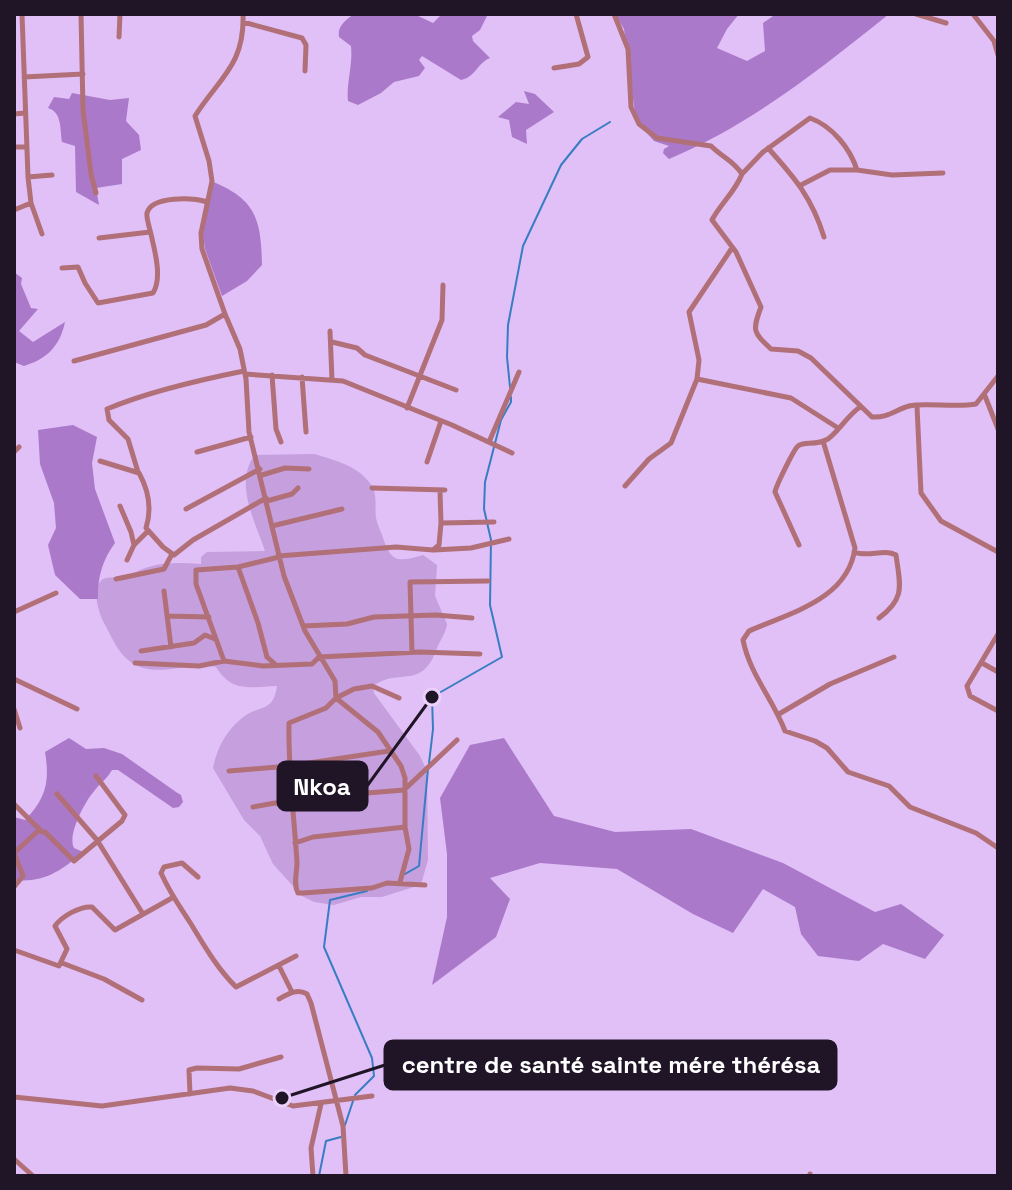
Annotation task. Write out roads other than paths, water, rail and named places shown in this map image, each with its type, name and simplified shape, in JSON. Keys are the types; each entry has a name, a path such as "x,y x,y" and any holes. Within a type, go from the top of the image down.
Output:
{"street":[{"path":"22,14 28,177 31,203 42,234"},
{"path":"81,14 84,119 96,193"},
{"path":"119,37 120,14"},
{"path":"243,14 243,41 238,56 226,78 195,116 212,181 201,233 202,249 240,349 251,437 278,556 303,626 335,681 336,698 378,732 401,766 405,778 405,827 409,849 400,882"},
{"path":"554,68 579,64 588,57 576,14"},
{"path":"614,14 628,49 631,107 639,124 657,138 711,146 723,159 735,163 742,174"},
{"path":"917,14 946,23"},
{"path":"973,14 994,41 998,55"},
{"path":"243,22 302,38 306,45 305,71"},
{"path":"24,77 83,74"},
{"path":"14,114 25,113"},
{"path":"857,170 845,146 833,133 810,118 768,148 742,174 735,192 718,208 712,220 732,248 761,307 754,325 756,335 771,349 798,351 811,358 872,417 884,418 910,405 962,407 976,404 998,376"},
{"path":"14,147 27,147"},
{"path":"768,148 801,185 816,209 824,237"},
{"path":"801,185 830,170 892,175 943,173"},
{"path":"28,177 52,175"},
{"path":"62,268 78,267 98,303 153,293 157,287 157,273 147,214 154,206 174,199 188,197 207,202"},
{"path":"14,210 31,203"},
{"path":"99,238 150,230"},
{"path":"625,486 649,459 671,443 697,379 699,360 689,312 732,248"},
{"path":"407,408 442,320 443,285"},
{"path":"74,361 206,325 225,314"},
{"path":"330,331 332,380"},
{"path":"332,342 357,348 365,355 456,390"},
{"path":"127,560 134,545 148,531 148,497 128,439 109,420 107,409 188,383 244,372 343,381 512,453"},
{"path":"489,442 519,372"},
{"path":"272,375 276,429 281,442"},
{"path":"302,377 306,432"},
{"path":"697,379 791,398 838,428"},
{"path":"985,395 998,429"},
{"path":"917,406 921,493 941,521 998,552"},
{"path":"799,545 775,492 776,483 797,446 818,445 860,407"},
{"path":"427,462 441,421"},
{"path":"197,452 251,437"},
{"path":"823,441 854,552 840,582 814,604 749,631 743,640 745,654 759,684 779,714 785,731 827,748 848,772 889,786 910,807 976,833 998,848"},
{"path":"100,461 139,473"},
{"path":"186,509 261,472 285,468 309,469"},
{"path":"148,531 172,554 177,555 193,540 267,499 292,494 298,488"},
{"path":"372,488 442,490 439,545 433,550"},
{"path":"120,506 134,545"},
{"path":"272,526 342,509"},
{"path":"441,523 494,522"},
{"path":"224,661 196,584 196,570 238,567 278,556 396,547 433,550 471,548 509,539"},
{"path":"854,552 861,555 890,552 896,555 898,596 895,606 879,618"},
{"path":"116,579 164,569 172,554"},
{"path":"238,567 267,657 277,665"},
{"path":"412,652 410,582 488,581"},
{"path":"164,591 171,647"},
{"path":"14,612 56,593"},
{"path":"303,626 347,624 374,617 436,615 472,618"},
{"path":"167,616 209,617"},
{"path":"998,634 967,686 970,696 998,711"},
{"path":"141,651 194,643 205,635 215,639"},
{"path":"135,663 199,666 224,661 277,665 312,664 319,657 412,652 480,654"},
{"path":"779,714 830,684 894,657"},
{"path":"982,663 998,672"},
{"path":"14,679 77,709"},
{"path":"399,698 372,686 354,689 336,698 326,708 289,723 289,766 297,865 295,888 298,893 372,888 400,882 412,886 425,885"},
{"path":"14,709 20,728"},
{"path":"253,807 275,803 292,805 318,797 404,790 457,740"},
{"path":"229,771 289,766 389,751"},
{"path":"14,804 74,861 91,849 125,815 96,776"},
{"path":"57,794 97,840 143,914"},
{"path":"295,843 313,837 405,827"},
{"path":"14,887 23,876 14,853 40,830"},
{"path":"198,877 182,863 164,867 161,873 172,898 215,966 236,987 296,956"},
{"path":"14,950 59,966 67,949 55,926 68,915 86,906 92,907 115,930 172,898"},
{"path":"62,963 104,979 142,1000"},
{"path":"279,966 292,992"},
{"path":"279,999 292,992 307,994 311,1003 343,1126 346,1176"},
{"path":"190,1094 189,1070 239,1069 281,1057"},
{"path":"14,1097 102,1106 243,1089 293,1106 372,1096"},
{"path":"313,1176 311,1148 321,1104"},
{"path":"14,1159 33,1176"}],"waterway":[{"path":"510,387 508,325 523,246 561,165 582,139 610,122"},
{"path":"429,763 433,729 432,697 502,657 490,605 491,540 484,509 485,482 501,420 511,397"},
{"path":"405,874 419,866 428,769"},
{"path":"355,1095 374,1076 372,1058 324,947 330,900 367,891"},
{"path":"345,1125 353,1101"},
{"path":"319,1176 326,1141 341,1137"}],"place":[{"name":"Nkoa","path":"432,697"},
{"name":"centre de santé sainte mére thérésa","path":"282,1098"}]}
